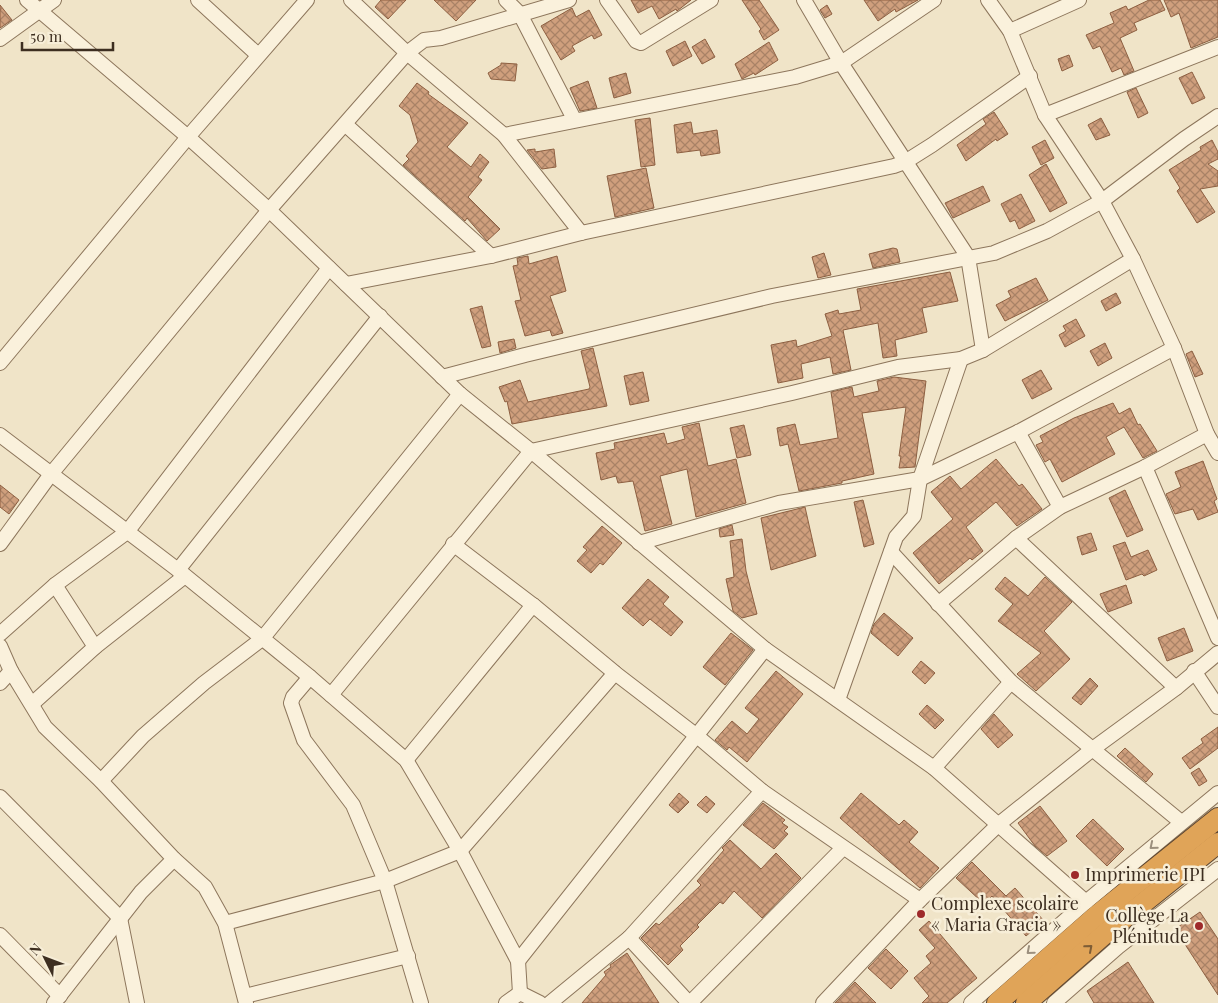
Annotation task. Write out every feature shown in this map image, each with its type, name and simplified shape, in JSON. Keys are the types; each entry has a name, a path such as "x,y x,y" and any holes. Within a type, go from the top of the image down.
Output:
{"highway":[{"path":"997,1003 1096,916 1218,818"},
{"path":"1026,1003 1107,932 1218,842"}],"street":[{"path":"27,0 188,137 269,210 460,394 531,451 765,648 934,768 1086,902"},
{"path":"0,39 40,12 54,0"},
{"path":"198,0 258,55"},
{"path":"0,363 188,137 307,0"},
{"path":"351,0 407,53 504,135 581,233"},
{"path":"506,0 520,14 574,119"},
{"path":"0,544 51,474 269,210 346,125 407,53 424,40 441,38 569,0"},
{"path":"607,0 636,42 641,43 711,0"},
{"path":"804,0 841,63 968,257 982,350"},
{"path":"504,135 574,119 796,77 841,63 934,0"},
{"path":"988,0 1010,31 1045,115 1102,201 1133,259 1174,348 1207,434 1218,453"},
{"path":"1010,31 1079,0"},
{"path":"1045,115 1218,47"},
{"path":"346,284 491,256 581,233 905,162 1030,76"},
{"path":"442,378 525,355 718,308 994,253 1022,242 1102,201 1184,139 1218,116"},
{"path":"346,125 491,256"},
{"path":"331,696 452,544 531,451 792,393 898,367 961,359 982,350 1133,259"},
{"path":"0,634 55,585 127,532 329,268"},
{"path":"32,704 182,573 380,316"},
{"path":"639,543 779,504 920,479 1018,432 1174,348"},
{"path":"838,700 896,537 914,516 918,504 920,479 961,359"},
{"path":"101,781 144,736 204,683 262,639 460,394"},
{"path":"1018,432 1060,507"},
{"path":"938,604 1016,538 1060,507 1145,467 1207,434"},
{"path":"0,435 182,573 310,677 406,760 460,851 518,961 520,993"},
{"path":"1145,467 1218,638"},
{"path":"1016,538 1176,688"},
{"path":"452,544 533,605 615,673 697,736 762,791 920,900"},
{"path":"891,552 1011,682 1094,748 1181,822"},
{"path":"55,585 95,648"},
{"path":"406,760 533,605"},
{"path":"0,646 12,671 45,727 205,887 225,923 246,999 408,956"},
{"path":"518,961 765,648"},
{"path":"823,1003 920,900 999,824 1094,748 1176,688 1194,671 1218,653"},
{"path":"0,682 12,671"},
{"path":"1194,671 1218,707"},
{"path":"225,923 385,881 460,851 615,673"},
{"path":"310,677 293,697 291,703 304,740 352,805 385,881 421,1003"},
{"path":"934,768 1011,682"},
{"path":"550,1003 628,938 762,791"},
{"path":"971,1003 1086,902 1218,793"},
{"path":"0,797 120,918 137,1003"},
{"path":"628,938 690,1003 843,848"},
{"path":"0,935 57,999 141,892 174,858"},
{"path":"1054,1003 1118,947 1218,869"},
{"path":"506,1003 520,993"},
{"path":"520,993 540,1003"}],"building":[{"path":"381,0 406,0 388,19 375,7"},
{"path":"434,0 476,0 456,21"},
{"path":"631,0 691,0 677,11 676,9 659,19 652,6 638,13"},
{"path":"742,0 759,0 779,30 764,40 759,31 761,29"},
{"path":"864,0 918,0 896,12 895,9 878,21"},
{"path":"1149,0 1160,0 1165,10 1134,23 1137,30 1120,38 1134,71 1124,75 1121,68 1112,72 1100,46 1093,49 1086,35 1114,23 1110,13 1126,6 1128,10"},
{"path":"1164,0 1218,0 1218,37 1191,48 1179,13 1171,17"},
{"path":"0,5 12,20 0,28"},
{"path":"827,5 832,14 825,18 820,10"},
{"path":"572,8 576,17 589,10 602,35 594,39 592,35 572,46 575,51 561,60 541,26"},
{"path":"705,39 715,57 702,64 692,47"},
{"path":"685,41 692,56 673,66 666,51"},
{"path":"769,42 778,60 755,75 754,73 742,79 735,64"},
{"path":"1069,55 1073,66 1062,71 1058,59"},
{"path":"501,63 517,64 515,81 491,79 488,73 501,65"},
{"path":"1192,72 1205,98 1192,104 1179,78"},
{"path":"626,73 631,93 614,98 609,78"},
{"path":"588,81 597,108 580,111 570,88"},
{"path":"417,83 429,92 428,94 468,123 447,147 471,167 480,154 489,162 478,177 482,180 468,197 500,229 487,241 467,218 465,221 403,165 409,159 406,156 418,142 410,115 399,106"},
{"path":"1136,88 1148,113 1138,118 1127,92"},
{"path":"994,112 1008,134 997,141 996,139 966,161 957,145 986,124 983,119"},
{"path":"650,118 655,165 641,167 635,120"},
{"path":"1101,118 1110,135 1096,140 1088,125"},
{"path":"691,122 693,134 717,130 720,153 701,156 700,150 677,153 674,125"},
{"path":"1045,140 1054,158 1041,165 1032,147"},
{"path":"1212,140 1218,152 1218,159 1208,164 1218,171 1218,186 1200,189 1215,212 1197,223 1177,191 1180,188 1169,170 1201,150 1200,147"},
{"path":"535,149 535,152 554,149 556,167 542,169 527,150"},
{"path":"1046,164 1067,203 1050,212 1029,175"},
{"path":"646,168 654,208 615,217 607,176"},
{"path":"983,186 990,201 953,218 945,203"},
{"path":"1021,194 1035,221 1019,229 1015,220 1010,222 1001,204"},
{"path":"893,248 897,249 900,262 873,268 869,254"},
{"path":"824,253 831,275 818,278 812,257"},
{"path":"528,256 529,264 557,256 566,291 550,296 563,333 552,336 550,330 525,336 515,301 521,300 513,266 518,265 517,258"},
{"path":"950,272 958,301 922,308 927,332 895,340 897,356 883,358 878,323 843,330 851,370 833,374 830,357 801,364 803,378 778,383 771,345 796,340 797,347 832,336 825,314 838,310 839,314 861,310 857,289"},
{"path":"1036,278 1048,300 1005,321 996,305 1011,297 1008,291"},
{"path":"1116,293 1121,303 1106,311 1101,301"},
{"path":"482,306 491,346 482,348 470,309"},
{"path":"1076,319 1085,336 1065,347 1059,335 1066,331 1063,326"},
{"path":"514,339 516,348 500,353 498,342"},
{"path":"1105,343 1112,358 1098,366 1090,351"},
{"path":"593,348 607,406 512,424 507,401 505,402 499,387 520,380 528,402 589,389 581,351"},
{"path":"1192,351 1203,374 1195,377 1186,354"},
{"path":"1041,370 1052,389 1032,399 1022,380"},
{"path":"643,372 649,401 630,405 624,376"},
{"path":"894,377 926,381 915,467 899,468 906,407 862,413 874,474 842,481 842,483 799,491 788,444 780,446 777,428 795,424 800,445 838,438 831,392 852,387 854,397 879,391 877,381"},
{"path":"1113,403 1119,414 1130,408 1138,425 1140,424 1157,451 1143,458 1124,427 1106,437 1115,454 1062,482 1050,459 1045,462 1036,445 1043,442 1040,436 1074,418"},
{"path":"699,423 708,466 736,459 746,503 696,517 687,469 660,476 672,524 645,531 633,481 618,483 616,476 601,480 596,453 615,449 614,443 664,433 667,444 685,439 682,427"},
{"path":"744,425 751,455 737,458 730,428"},
{"path":"996,459 1019,486 1022,484 1042,509 1017,526 996,502 966,527 983,551 972,560 970,558 939,584 913,553 953,519 931,492 950,476 961,489"},
{"path":"1203,461 1217,499 1214,501 1218,512 1198,520 1193,509 1175,514 1166,494 1181,487 1175,472"},
{"path":"0,485 19,500 9,514 0,507"},
{"path":"1125,490 1143,530 1127,537 1109,498"},
{"path":"863,500 874,544 864,547 854,502"},
{"path":"805,507 816,556 771,570 761,518"},
{"path":"732,525 734,535 720,537 719,529"},
{"path":"602,526 622,543 603,565 600,563 591,573 577,561 587,550 583,547"},
{"path":"1091,533 1097,550 1082,555 1077,537"},
{"path":"742,539 746,571 757,614 742,618 733,611 726,579 734,577 730,541"},
{"path":"1125,542 1131,557 1148,550 1157,570 1144,576 1142,574 1126,580 1113,546"},
{"path":"1005,577 1028,596 1045,577 1072,602 1044,631 1070,659 1036,691 1017,674 1041,653 998,621 1013,604 995,589"},
{"path":"648,579 669,597 663,604 683,622 671,636 650,619 643,626 622,608"},
{"path":"1126,585 1132,603 1108,612 1100,594"},
{"path":"884,613 913,638 898,656 871,633 874,624"},
{"path":"1184,628 1193,651 1167,661 1158,638"},
{"path":"731,633 753,650 725,685 703,667"},
{"path":"921,661 935,673 925,684 912,672"},
{"path":"776,671 803,694 747,762 729,747 727,750 715,740 732,721 747,734 759,719 745,708"},
{"path":"1090,678 1098,686 1081,705 1072,698"},
{"path":"927,705 944,720 935,729 919,714"},
{"path":"994,714 1013,735 998,748 981,729"},
{"path":"1218,727 1218,748 1190,769 1182,758 1203,743 1201,739"},
{"path":"1125,748 1153,774 1146,782 1117,756"},
{"path":"1199,768 1207,781 1199,786 1191,773"},
{"path":"679,793 689,802 678,813 669,805"},
{"path":"861,793 899,825 904,820 918,832 909,842 939,868 920,888 840,818"},
{"path":"706,796 715,804 707,813 697,805"},
{"path":"763,803 785,820 782,823 788,827 784,831 788,834 774,849 743,825"},
{"path":"1040,806 1067,841 1047,856 1035,846 1018,823"},
{"path":"1093,819 1124,849 1107,866 1076,836"},
{"path":"730,840 761,869 776,853 801,878 762,918 734,891 723,904 720,902 697,925 699,927 680,946 683,950 668,965 641,938 656,923 659,925 701,885 697,881 724,850 722,848"},
{"path":"972,862 1006,896 1015,888 1044,921 1026,936 992,896 984,904 956,878"},
{"path":"1200,912 1218,939 1218,995 1175,929"},
{"path":"929,921 977,978 947,1003 922,1003 929,996 914,978 931,963 926,956 935,948 919,930"},
{"path":"886,949 908,971 891,989 868,968"},
{"path":"627,953 659,1003 582,1003 606,975 604,972 611,967 610,965"},
{"path":"1128,962 1154,1003 1094,1003 1087,991"},
{"path":"855,982 876,1003 835,1003"}],"place":[{"name":"Imprimerie IPI","path":"1075,875"},
{"name":"Complexe scolaire « Maria Gracia »","path":"921,914"},
{"name":"Collège La Plénitude","path":"1199,926"}]}
